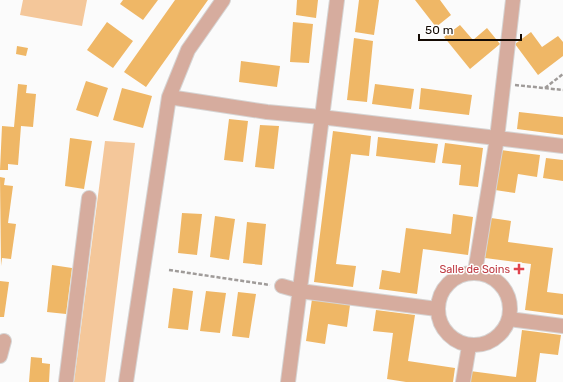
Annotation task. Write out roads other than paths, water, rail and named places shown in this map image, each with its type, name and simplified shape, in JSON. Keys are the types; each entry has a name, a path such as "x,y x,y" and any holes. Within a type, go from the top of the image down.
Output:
{"street":[{"path":"126,382 168,97 188,50 223,0"},
{"path":"288,382 337,0"},
{"path":"475,272 497,138 513,0"},
{"path":"168,97 230,107 563,146"},
{"path":"66,382 89,198"},
{"path":"475,272 488,275 499,282 507,293 510,306 509,319 505,329 489,342 469,346 459,343 450,337 443,329 438,320 437,309 440,295 448,283 460,275 475,272"},
{"path":"282,286 300,291 437,309"},
{"path":"509,319 563,326"},
{"path":"0,356 4,341"},
{"path":"463,382 469,346"}],"place":[{"name":"Salle de Soins","path":"519,269"}]}
